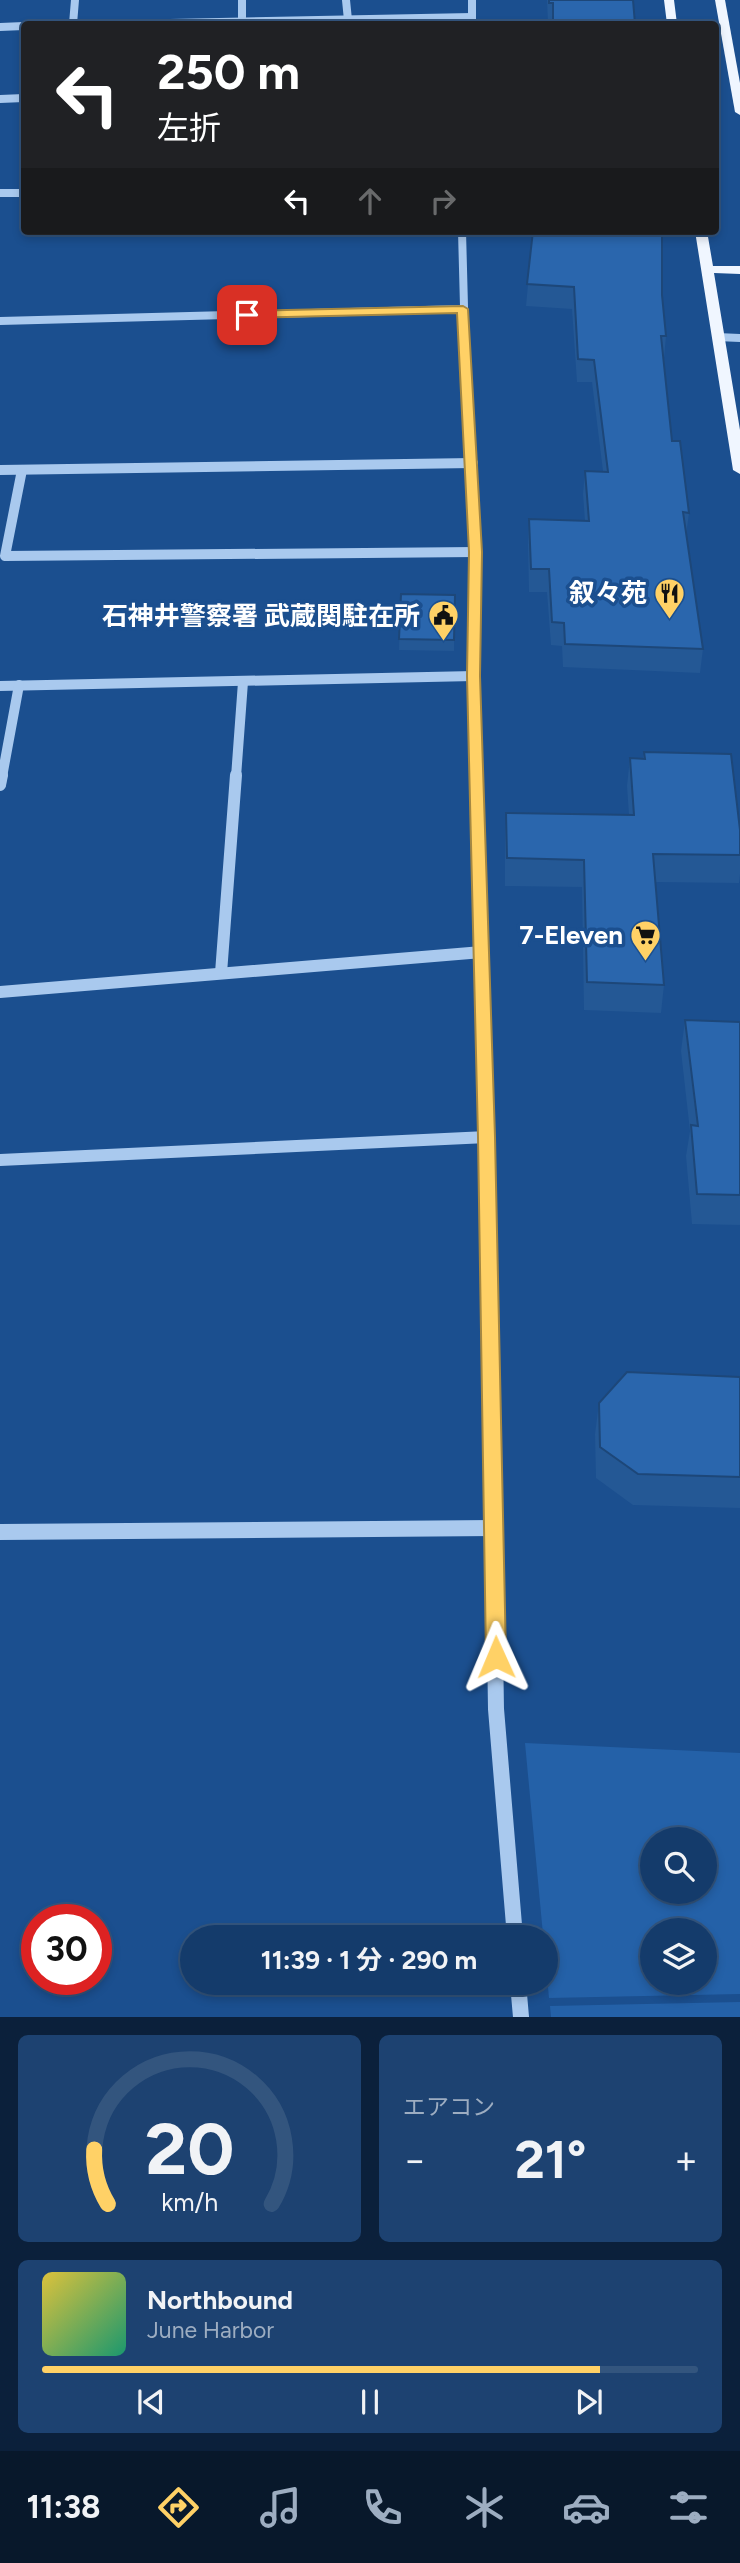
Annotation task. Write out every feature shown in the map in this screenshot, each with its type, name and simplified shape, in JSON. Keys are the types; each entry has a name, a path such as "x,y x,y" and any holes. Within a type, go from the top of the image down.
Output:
{"main road":[{"path":"669,0 672,21"},
{"path":"720,0 740,112"},
{"path":"702,235 740,470"},
{"path":"707,269 740,270"}],"street":[{"path":"73,21 75,0"},
{"path":"242,0 242,21"},
{"path":"346,0 348,20"},
{"path":"295,21 472,21 472,0"},
{"path":"0,27 21,26"},
{"path":"0,99 21,98"},
{"path":"0,193 21,193"},
{"path":"462,235 463,309 476,552 474,676 487,1137 496,1709 513,1925"},
{"path":"0,321 463,309"},
{"path":"718,337 740,338"},
{"path":"0,470 473,463"},
{"path":"22,470 5,556 476,552"},
{"path":"0,686 474,676"},
{"path":"221,974 243,682"},
{"path":"0,785 19,685"},
{"path":"0,992 482,951"},
{"path":"0,1160 487,1137"},
{"path":"0,1532 494,1528"},
{"path":"519,1995 521,2017"}],"shaded area":[{"path":"525,1743 740,1753 740,1994 717,1994 717,1918 640,1918 640,1995 692,1995 549,1998 549,1995 558,1995 558,1925 542,1925"},
{"path":"740,2002 740,2017 551,2017 550,2006"}],"building":[{"path":"549,0 633,0 635,21 553,21 553,3 549,3"},
{"path":"533,235 662,235 662,295 666,336 661,336 672,441 680,441 689,513 683,512 703,649 565,644 564,623 552,622 549,569 531,569 529,519 589,521 585,471 608,472 594,360 578,359 574,287 527,284"},
{"path":"401,594 455,595 454,640 399,639"},
{"path":"644,752 731,754 740,830 740,855 653,854 664,985 587,982 584,860 507,858 506,813 634,815 630,758 645,759"},
{"path":"685,1020 740,1022 740,1195 697,1194 691,1125 698,1126"},
{"path":"627,1372 740,1377 740,1477 638,1474 600,1447 599,1403"}],"place":[{"name":"叙々苑","path":"670,620"},
{"name":"石神井警察署 武蔵関駐在所","path":"443,643"},
{"name":"7-Eleven","path":"646,962"}],"route":[{"path":"247,315 463,309 476,552 474,676 487,1137 496,1657"}]}
